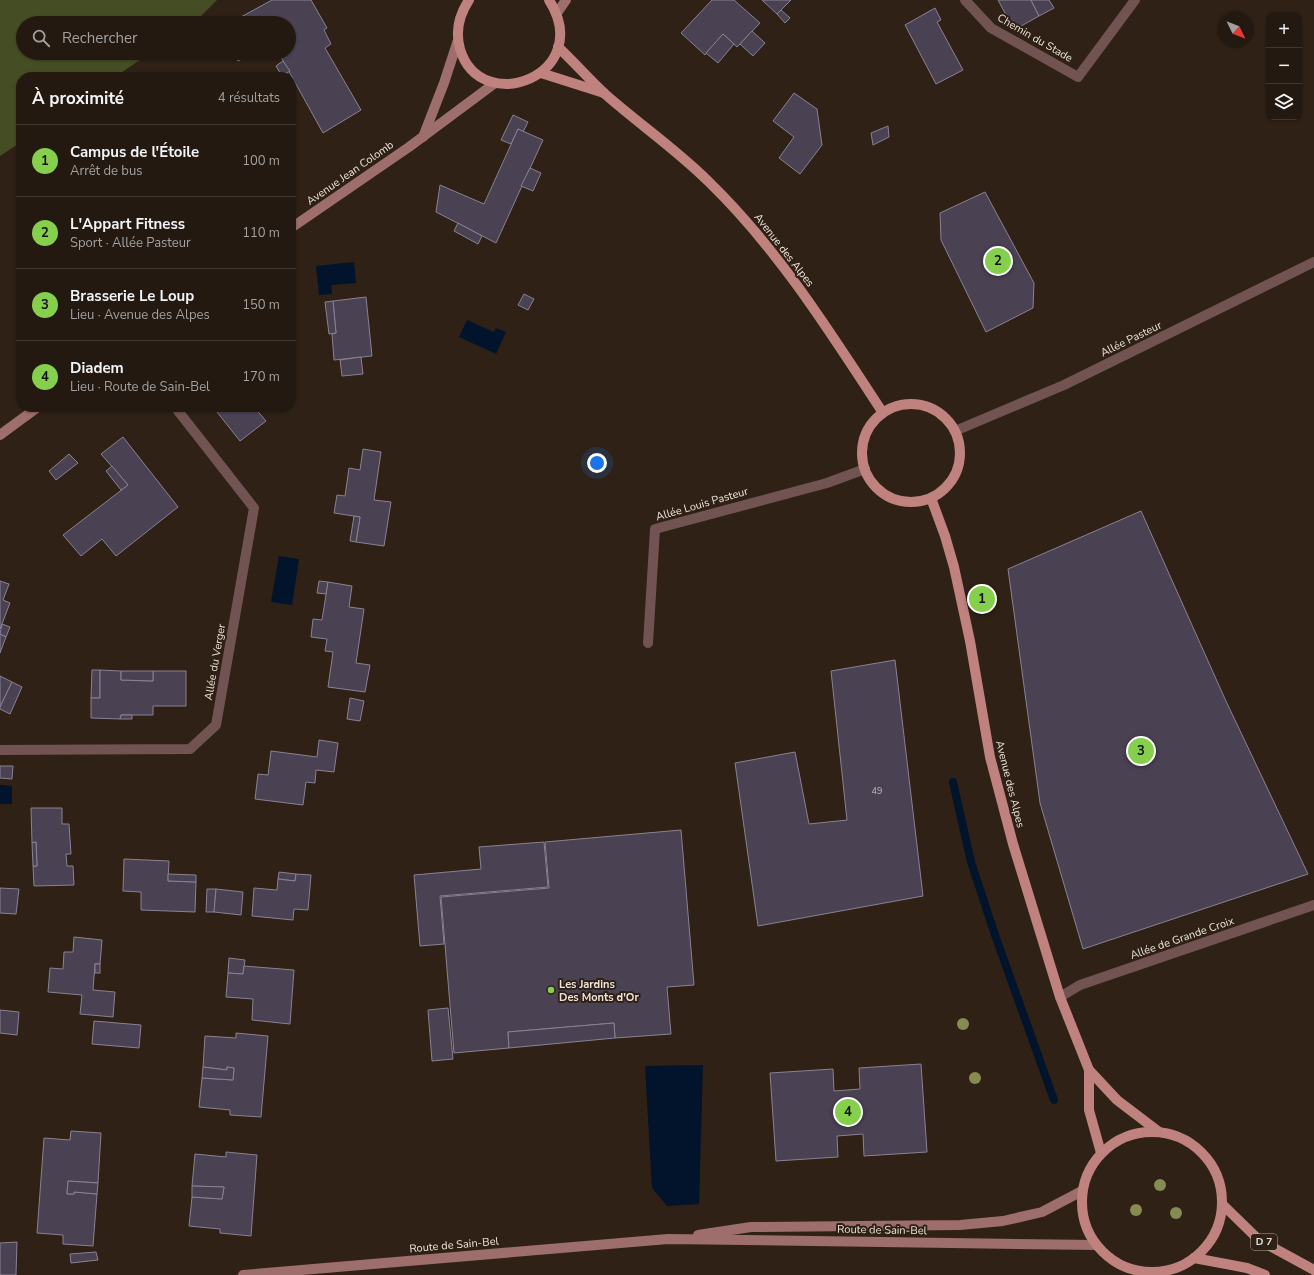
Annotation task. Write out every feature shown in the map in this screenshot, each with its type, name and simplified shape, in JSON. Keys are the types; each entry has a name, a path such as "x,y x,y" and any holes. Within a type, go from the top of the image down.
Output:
{"main road":[{"path":"464,3 458,24 458,40 462,55 470,67 481,77 495,83 511,84 527,81 541,73 551,62 558,47 560,30 556,13 549,0"},
{"path":"556,13 566,0"},
{"path":"423,137 444,83 458,40"},
{"name":"Avenue des Alpes","path":"558,47 605,93 709,181 762,239 813,308 883,413"},
{"name":"Avenue des Alpes","path":"541,73 605,93"},
{"name":"Avenue Jean Colomb","path":"296,225 423,137 495,83"},
{"path":"915,404 931,408 945,418 955,431 960,446 959,462 954,477 944,489 930,498 918,501 904,501 891,498 875,486 865,469 863,444 867,432 883,413 898,406 915,404"},
{"path":"0,435 31,412"},
{"name":"Avenue des Alpes","path":"930,498 945,536 954,567 970,641 990,757 1012,844 1060,997 1089,1070 1117,1100 1159,1132"},
{"name":"Avenue des Alpes","path":"1089,1070 1089,1110 1101,1153"},
{"path":"1159,1132 1176,1136 1192,1144 1205,1156 1214,1170 1221,1187 1222,1204 1220,1220 1214,1234 1205,1247 1194,1258 1176,1267 1158,1272 1140,1271 1123,1266 1113,1260 1096,1245 1088,1233 1084,1219 1082,1191 1092,1164 1110,1144 1134,1134 1159,1132"},
{"name":"Route de Sain-Bel","path":"243,1275 668,1239 751,1227 960,1225 1003,1221 1042,1212 1082,1191"},
{"name":"D 7","path":"1222,1204 1259,1240 1314,1270"},
{"name":"Route de Sain-Bel","path":"668,1239 1096,1245"},
{"path":"1194,1258 1247,1268 1265,1275"}],"street":[{"name":"Chemin du Stade","path":"965,0 991,28 1078,77 1135,0"},
{"name":"Allée Pasteur","path":"955,431 1064,385 1314,262"},
{"name":"Allée du Verger","path":"0,750 190,749 216,725 254,508 179,412"},
{"name":"Allée Louis Pasteur","path":"648,643 655,529 827,483 865,469"},
{"name":"Allée de Grande Croix","path":"1060,997 1080,985 1314,905"}],"green space":[{"path":"0,0 217,0 201,16 16,16 16,60 140,60 122,72 16,72 16,145 0,156"}],"water":[{"path":"354,262 356,283 331,285 332,294 319,295 316,266"},
{"path":"467,320 494,332 496,328 506,332 496,354 459,337"},
{"path":"279,556 299,559 292,605 271,602"},
{"path":"0,785 12,786 12,804 0,804"},
{"path":"703,1065 699,1204 667,1206 652,1188 645,1066"}],"building":[{"path":"272,0 311,0 327,28 324,30 331,44 325,48 361,110 323,133 296,84 296,72 289,72 283,60 296,60 296,16 243,16"},
{"path":"712,0 734,0 760,23 737,47 723,34 705,55 681,33"},
{"path":"762,0 791,0 777,14"},
{"path":"998,0 1031,0 1039,16 1014,30"},
{"path":"1031,0 1049,0 1054,8 1039,16"},
{"path":"935,8 941,20 937,22 963,70 936,84 905,25"},
{"path":"781,10 790,18 785,23 777,14"},
{"path":"752,31 765,43 753,56 740,44"},
{"path":"723,34 734,44 718,63 706,53"},
{"path":"283,61 290,71 280,72 276,66"},
{"path":"794,93 817,109 822,145 800,174 779,158 794,137 773,121"},
{"path":"513,115 528,122 523,132 518,129 511,144 501,140"},
{"path":"888,126 889,137 873,145 871,133"},
{"path":"518,129 543,140 496,243 436,212 440,185 484,204"},
{"path":"530,168 541,173 533,191 521,186"},
{"path":"985,192 1034,283 1033,308 986,332 941,240 940,213"},
{"path":"458,223 482,236 478,244 454,231"},
{"path":"524,294 534,299 528,310 518,305"},
{"path":"366,297 372,356 334,360 332,334 336,333 333,301"},
{"path":"333,301 336,333 329,334 325,302"},
{"path":"361,357 363,374 342,376 340,360"},
{"path":"217,412 258,412 266,421 240,441"},
{"path":"123,437 178,507 116,556 102,539 81,556 63,535 128,485 101,454"},
{"path":"363,449 381,452 374,500 391,502 384,546 356,542 360,517 334,513 337,495 345,496 349,468 360,470"},
{"path":"69,454 78,463 56,480 49,471"},
{"path":"112,466 128,485 121,490 106,471"},
{"path":"1141,511 1225,699 1308,874 1083,949 1040,803 1008,569"},
{"path":"354,516 360,517 356,542 350,541"},
{"path":"0,581 9,584 3,600 10,603 0,629"},
{"path":"319,581 328,582 326,594 317,593"},
{"path":"328,582 352,586 349,607 364,609 356,663 370,665 365,692 328,687 333,652 325,651 327,639 311,637 313,619 322,620"},
{"path":"2,624 10,627 6,637 0,634"},
{"path":"0,634 6,637 0,653"},
{"path":"895,660 923,896 758,926 735,763 795,752 809,824 847,820 831,671"},
{"path":"92,670 100,670 100,698 91,698"},
{"path":"100,670 121,671 121,680 153,681 153,671 186,671 186,706 153,706 153,715 121,715 120,719 91,718 91,698 100,698"},
{"path":"121,671 153,671 153,681 121,680"},
{"path":"0,676 12,682 0,707"},
{"path":"12,682 22,687 10,714 0,709 0,707"},
{"path":"350,698 364,701 360,721 347,719"},
{"path":"121,715 132,715 132,719 120,719"},
{"path":"319,740 338,743 334,772 316,770 315,783 306,782 303,805 255,799 258,774 268,775 271,751 317,757"},
{"path":"0,766 13,766 12,779 0,778"},
{"path":"31,808 62,808 62,824 69,824 71,854 66,854 67,866 73,866 74,885 34,886 33,866 37,866 36,842 32,843"},
{"path":"681,830 694,985 667,987 671,1034 615,1038 614,1023 508,1032 509,1048 454,1053 441,897 549,888 545,842"},
{"path":"36,842 37,866 33,866 32,843"},
{"path":"544,842 548,887 440,896 444,944 420,946 414,875 481,869 479,847"},
{"path":"124,859 169,861 168,881 196,882 195,912 141,910 141,892 123,891"},
{"path":"279,872 296,874 295,881 278,879"},
{"path":"168,874 196,875 196,882 168,881"},
{"path":"296,874 311,875 308,910 294,909 293,920 252,916 254,888 277,890 278,879 295,881"},
{"path":"0,888 19,889 16,914 0,913"},
{"path":"207,889 216,889 214,912 206,912"},
{"path":"216,889 243,892 241,915 214,912"},
{"path":"74,937 102,940 100,964 95,964 93,990 115,992 113,1017 80,1014 82,995 48,992 50,968 63,969 64,952 73,952"},
{"path":"229,958 245,960 243,974 228,973"},
{"path":"95,964 100,964 100,973 95,973"},
{"path":"244,966 294,970 290,1024 252,1020 253,999 226,997 228,973 243,974"},
{"path":"448,1008 453,1059 432,1061 428,1010"},
{"path":"0,1010 19,1012 17,1035 0,1033"},
{"path":"94,1021 141,1025 139,1048 92,1044"},
{"path":"614,1023 615,1038 509,1048 508,1032"},
{"path":"236,1033 268,1036 261,1117 230,1115 230,1110 199,1107 202,1078 233,1080 234,1068 227,1067 227,1070 203,1067 205,1036 236,1038"},
{"path":"921,1064 927,1152 864,1156 863,1134 837,1136 838,1157 776,1161 770,1073 833,1069 834,1091 860,1089 859,1068"},
{"path":"203,1067 227,1070 227,1067 234,1068 233,1080 202,1078"},
{"path":"71,1131 101,1133 98,1183 68,1181 67,1194 74,1194 74,1192 97,1194 93,1246 63,1244 63,1235 37,1233 44,1138 70,1140"},
{"path":"226,1152 257,1155 251,1236 220,1233 220,1229 189,1226 192,1197 222,1199 224,1187 192,1186 195,1154 226,1157"},
{"path":"68,1181 98,1183 97,1194 74,1192 74,1194 67,1194"},
{"path":"192,1186 224,1187 222,1199 192,1197"},
{"path":"17,1242 16,1275 0,1275 0,1243"},
{"path":"96,1252 98,1260 71,1263 70,1254"}],"waterway":[{"path":"953,782 971,862 995,935 1054,1100"}],"place":[{"name":"L'Appart Fitness","path":"998,261"},
{"name":"Campus de l'Étoile","path":"982,599"},
{"name":"Brasserie Le Loup","path":"1141,751"},
{"name":"Les Jardins Des Monts d'Or","path":"551,990"},
{"name":"Diadem","path":"848,1112"}]}
